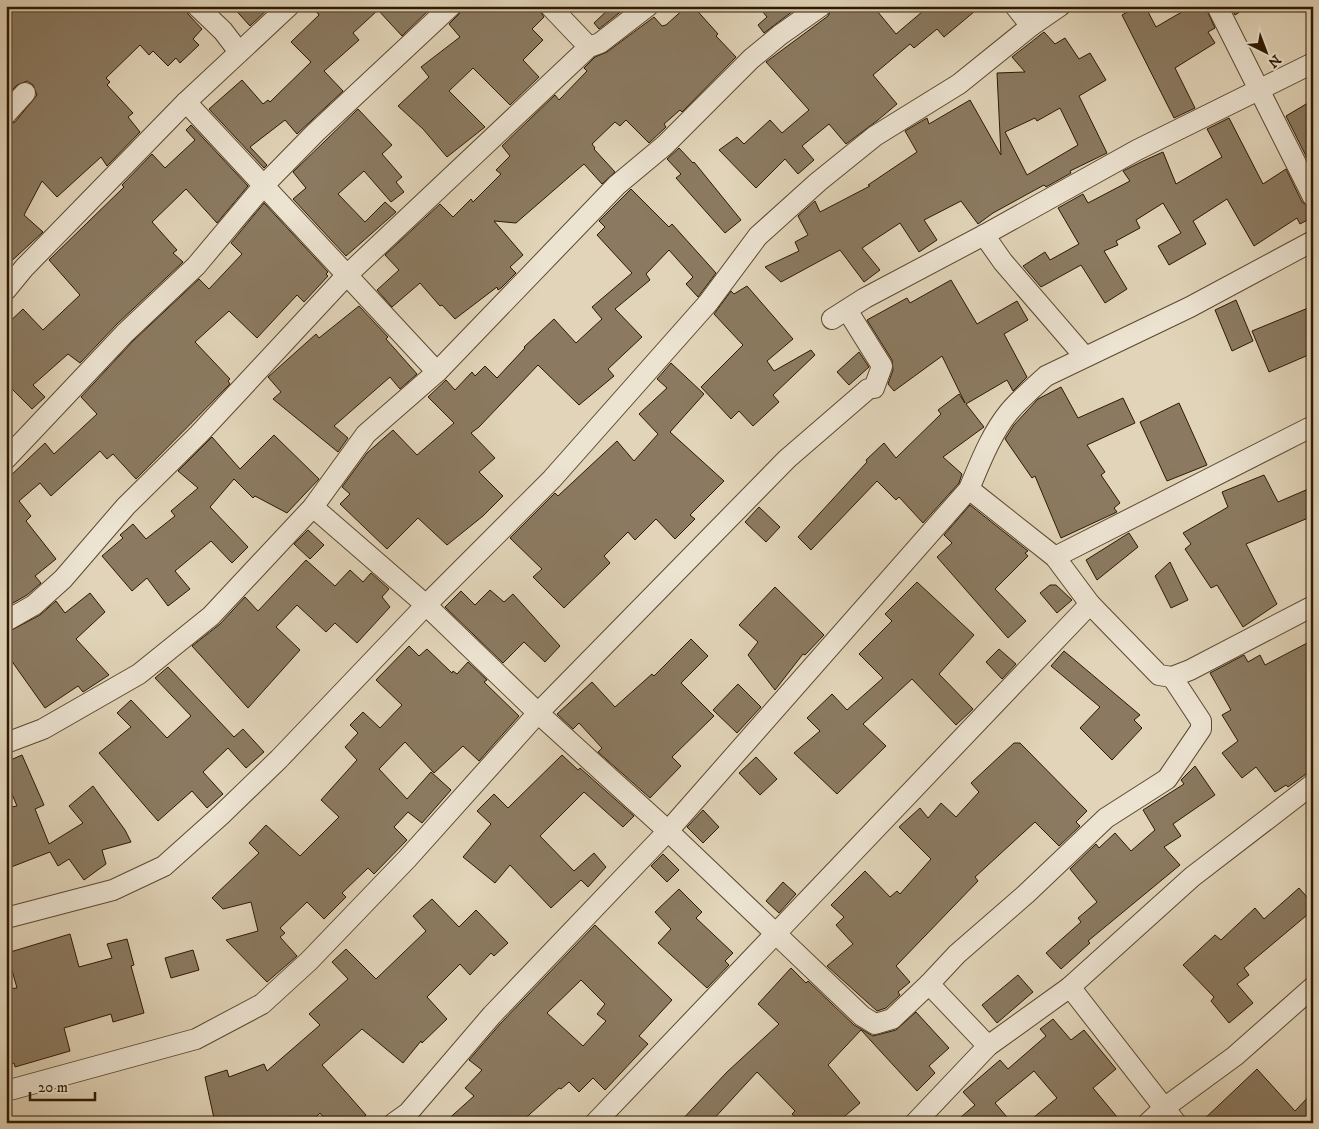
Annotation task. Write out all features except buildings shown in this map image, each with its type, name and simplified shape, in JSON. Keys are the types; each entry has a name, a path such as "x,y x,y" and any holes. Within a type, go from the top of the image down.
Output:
{"street":[{"path":"197,6 223,31 239,52"},
{"path":"6,290 24,268 186,102 289,6"},
{"path":"6,459 125,333 196,266 264,185 315,133 451,6"},
{"path":"550,6 589,47"},
{"path":"6,621 34,605 63,579 126,506 199,434 346,276 589,47 600,43 648,6"},
{"path":"6,743 43,729 139,674 211,616 314,507 366,434 437,372 618,184 665,145 751,59 780,35 821,6"},
{"path":"1015,6 1031,26"},
{"path":"6,918 113,890 164,866 222,815 279,759 426,605 552,479 708,303 758,236 818,182 875,136 959,84 1031,26 1060,6"},
{"path":"1217,6 1313,197"},
{"path":"6,1091 196,1039 262,1004 309,961 400,866 538,713 787,459 868,389 874,388 882,366 839,315 865,298 984,235 1137,150 1313,62"},
{"path":"6,114 25,92"},
{"path":"186,102 437,372"},
{"path":"984,235 1003,262 1085,357"},
{"path":"394,1123 408,1113 492,1015 668,831 969,489 983,455 1008,413 1046,376 1190,308 1313,240"},
{"path":"1055,557 1313,426"},
{"path":"969,489 1055,557 1090,604 1159,675 1172,677 1190,670 1313,606"},
{"path":"314,507 426,605 538,713 668,831 862,1016 875,1024 892,1019 957,954 1026,894 1106,818 1167,779 1201,729 1201,721 1172,677"},
{"path":"595,1123 1090,604"},
{"path":"915,1123 988,1046 1070,988 1192,877 1313,784"},
{"path":"929,984 988,1046"},
{"path":"1148,1123 1170,1115 1313,987"},
{"path":"1070,988 1170,1115"}]}
